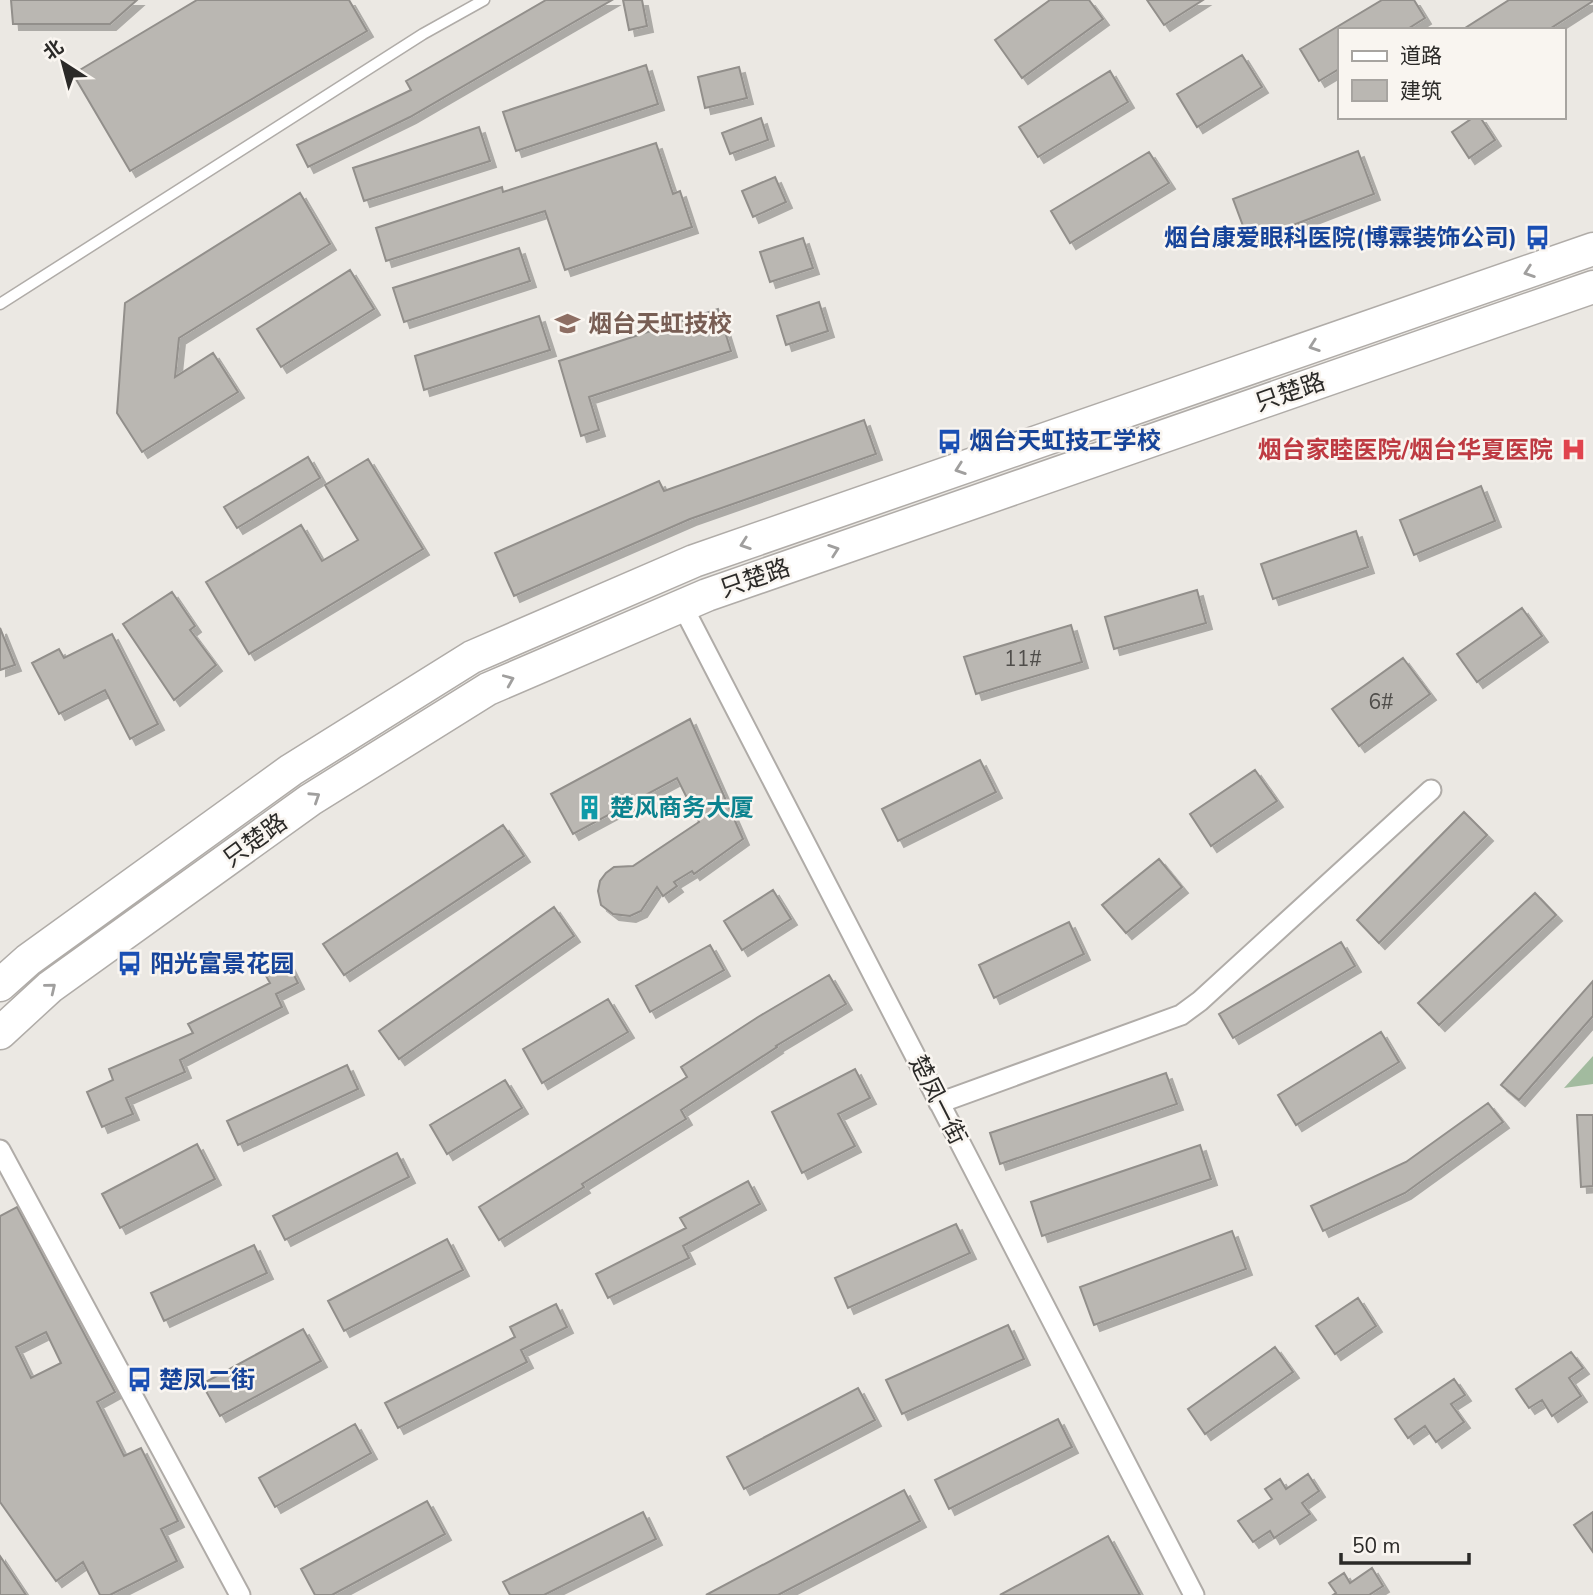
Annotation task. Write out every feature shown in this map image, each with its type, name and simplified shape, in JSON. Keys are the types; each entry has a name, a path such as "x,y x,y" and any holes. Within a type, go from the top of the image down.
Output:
{"main road":[{"name":"只楚路","path":"0,985 27,960 291,771 472,657 694,561 1593,249"},
{"name":"只楚路","path":"0,1033 50,987 310,800 488,689 682,605 1593,287"}],"street":[{"name":"楚凤一街","path":"682,605 1194,1595"},
{"path":"939,1103 1181,1015 1200,1001 1431,790"},
{"path":"0,1150 240,1595"}],"lane":[{"path":"0,304 423,34 484,0"}],"green space":[{"path":"1593,1056 1593,1084 1564,1088"}],"building":[{"path":"11,0 137,0 110,24 13,24"},
{"path":"197,0 349,0 367,31 130,171 73,74"},
{"path":"546,0 612,0 410,117 308,167 297,145 411,90 406,81"},
{"path":"623,0 642,0 647,26 629,30"},
{"path":"1050,0 1089,0 1103,19 1022,78 995,40"},
{"path":"1147,0 1203,0 1164,25"},
{"path":"1382,0 1414,0 1425,18 1409,28 1338,28 1338,70 1319,81 1300,49"},
{"path":"1509,0 1593,0 1551,28 1465,28"},
{"path":"1242,55 1262,87 1197,127 1177,94"},
{"path":"646,65 658,104 516,151 503,112"},
{"path":"739,67 747,98 705,108 698,77"},
{"path":"1110,71 1128,102 1038,157 1019,127"},
{"path":"761,118 768,140 730,154 722,133"},
{"path":"1471,119 1481,119 1495,140 1469,158 1452,132"},
{"path":"479,127 490,161 364,201 353,168"},
{"path":"656,143 673,194 680,191 692,227 565,270 545,211 386,261 376,228 502,187 503,192"},
{"path":"1358,151 1374,194 1249,242 1233,199"},
{"path":"1149,152 1169,183 1070,243 1051,211"},
{"path":"775,177 786,202 753,217 742,191"},
{"path":"300,193 330,244 179,338 175,377 213,353 238,392 142,452 117,413 125,303"},
{"path":"803,238 813,268 770,282 760,252"},
{"path":"519,248 530,281 404,322 393,288"},
{"path":"350,270 374,309 281,367 257,329"},
{"path":"819,302 828,331 786,345 777,316"},
{"path":"718,309 731,351 589,397 599,430 581,436 559,361"},
{"path":"539,316 550,350 424,390 415,356"},
{"path":"864,420 876,454 690,519 514,596 495,553 659,481 664,491"},
{"path":"308,457 320,478 237,528 224,507"},
{"path":"368,459 423,549 249,654 206,582 301,525 322,561 358,540 325,485"},
{"path":"1481,486 1495,521 1414,555 1400,520"},
{"path":"1356,531 1368,567 1273,599 1261,564"},
{"path":"1197,590 1206,623 1114,649 1105,617"},
{"path":"172,592 195,626 190,630 216,665 174,700 123,624"},
{"path":"1522,608 1542,636 1477,682 1457,654"},
{"path":"1071,625 1082,662 976,694 964,657"},
{"path":"0,628 15,665 0,670"},
{"path":"112,634 158,724 130,739 105,690 59,714 32,663 59,649 64,658"},
{"path":"1403,658 1430,694 1359,746 1332,709"},
{"name":"楚风商务大厦","path":"690,719 743,839 694,874 692,871 674,882 677,886 663,896 657,887 641,911 630,916 613,914 601,905 598,891 600,881 606,873 614,867 633,866 699,822 677,778 573,834 551,794"},
{"path":"980,760 996,792 898,841 882,809"},
{"path":"1255,770 1277,801 1211,846 1190,814"},
{"path":"1464,812 1487,835 1379,943 1357,920"},
{"path":"503,825 524,856 344,975 323,944"},
{"path":"1159,859 1182,887 1126,933 1102,905"},
{"path":"773,890 791,919 742,950 724,921"},
{"path":"1535,893 1556,915 1439,1025 1418,1003"},
{"path":"554,907 574,936 399,1059 379,1031"},
{"path":"1069,922 1084,954 994,998 979,965"},
{"path":"1341,942 1355,966 1233,1038 1219,1014"},
{"path":"710,945 724,970 650,1012 636,986"},
{"path":"284,955 298,983 276,994 282,1007 180,1060 185,1072 126,1098 133,1114 102,1127 87,1092 113,1080 109,1069 193,1033 188,1024 270,983 261,967"},
{"path":"829,975 846,1004 776,1046 681,1110 686,1119 499,1240 479,1207 687,1077 681,1067"},
{"path":"1593,981 1593,1016 1519,1100 1501,1085"},
{"path":"608,999 628,1032 542,1083 523,1049"},
{"path":"1381,1032 1399,1062 1296,1125 1278,1095"},
{"path":"347,1065 358,1089 238,1145 227,1121"},
{"path":"855,1069 870,1098 838,1114 855,1146 802,1173 772,1112"},
{"path":"1166,1073 1177,1104 1000,1164 990,1133"},
{"path":"505,1080 522,1108 447,1154 430,1125"},
{"path":"1488,1103 1503,1122 1405,1193 1323,1231 1311,1206 1406,1162"},
{"path":"1577,1115 1593,1115 1593,1186 1581,1187"},
{"path":"197,1144 215,1179 120,1228 102,1194"},
{"path":"1200,1145 1211,1179 1042,1236 1031,1202"},
{"path":"397,1153 409,1177 285,1240 273,1216"},
{"path":"748,1181 760,1204 683,1246 689,1258 608,1298 596,1274 686,1228 680,1218"},
{"path":"17,1207 115,1392 97,1402 124,1456 141,1448 178,1521 161,1529 177,1561 110,1595 100,1595 83,1562 56,1581 0,1502 0,1216","holes":["46,1332 61,1363 31,1378 16,1347"]},
{"path":"956,1224 970,1253 848,1308 835,1278"},
{"path":"1232,1231 1246,1269 1094,1325 1080,1287"},
{"path":"447,1239 463,1270 344,1331 328,1301"},
{"path":"254,1245 267,1273 164,1321 151,1293"},
{"path":"1358,1298 1376,1326 1335,1354 1316,1326"},
{"path":"556,1304 567,1327 521,1350 527,1362 398,1428 385,1403 515,1337 510,1327"},
{"path":"1008,1325 1024,1359 902,1414 886,1380"},
{"path":"303,1329 321,1361 220,1416 202,1384"},
{"path":"1275,1347 1293,1372 1205,1434 1188,1409"},
{"path":"1571,1352 1583,1368 1569,1378 1581,1396 1552,1416 1542,1400 1529,1408 1516,1389"},
{"path":"1454,1379 1465,1395 1451,1404 1464,1422 1436,1442 1425,1426 1408,1438 1395,1419"},
{"path":"858,1388 875,1420 744,1489 727,1457"},
{"path":"1058,1419 1072,1447 949,1509 935,1480"},
{"path":"355,1424 371,1453 275,1507 259,1478"},
{"path":"1308,1474 1319,1491 1302,1503 1310,1514 1274,1538 1270,1531 1253,1542 1238,1521 1272,1499 1265,1489 1280,1479 1286,1489"},
{"path":"904,1490 920,1521 778,1595 706,1595"},
{"path":"427,1501 445,1534 332,1595 315,1595 301,1569"},
{"path":"643,1512 656,1539 544,1595 510,1595 503,1582"},
{"path":"1593,1512 1593,1552 1574,1525"},
{"path":"1108,1536 1140,1595 1000,1595"},
{"path":"0,1556 26,1595 0,1595"},
{"path":"1372,1568 1383,1586 1369,1595 1333,1595 1336,1593 1329,1583 1344,1573 1350,1583"}],"place":[{"name":"烟台康爱眼科医院(博霖装饰公司)","path":"1537,238"},
{"name":"烟台天虹技校","path":"568,324"},
{"name":"烟台天虹技工学校","path":"949,441"},
{"name":"烟台家睦医院/烟台华夏医院","path":"1573,450"},
{"name":"楚风商务大厦","path":"590,808"},
{"name":"阳光富景花园","path":"130,964"},
{"name":"楚凤二街","path":"139,1380"}]}
